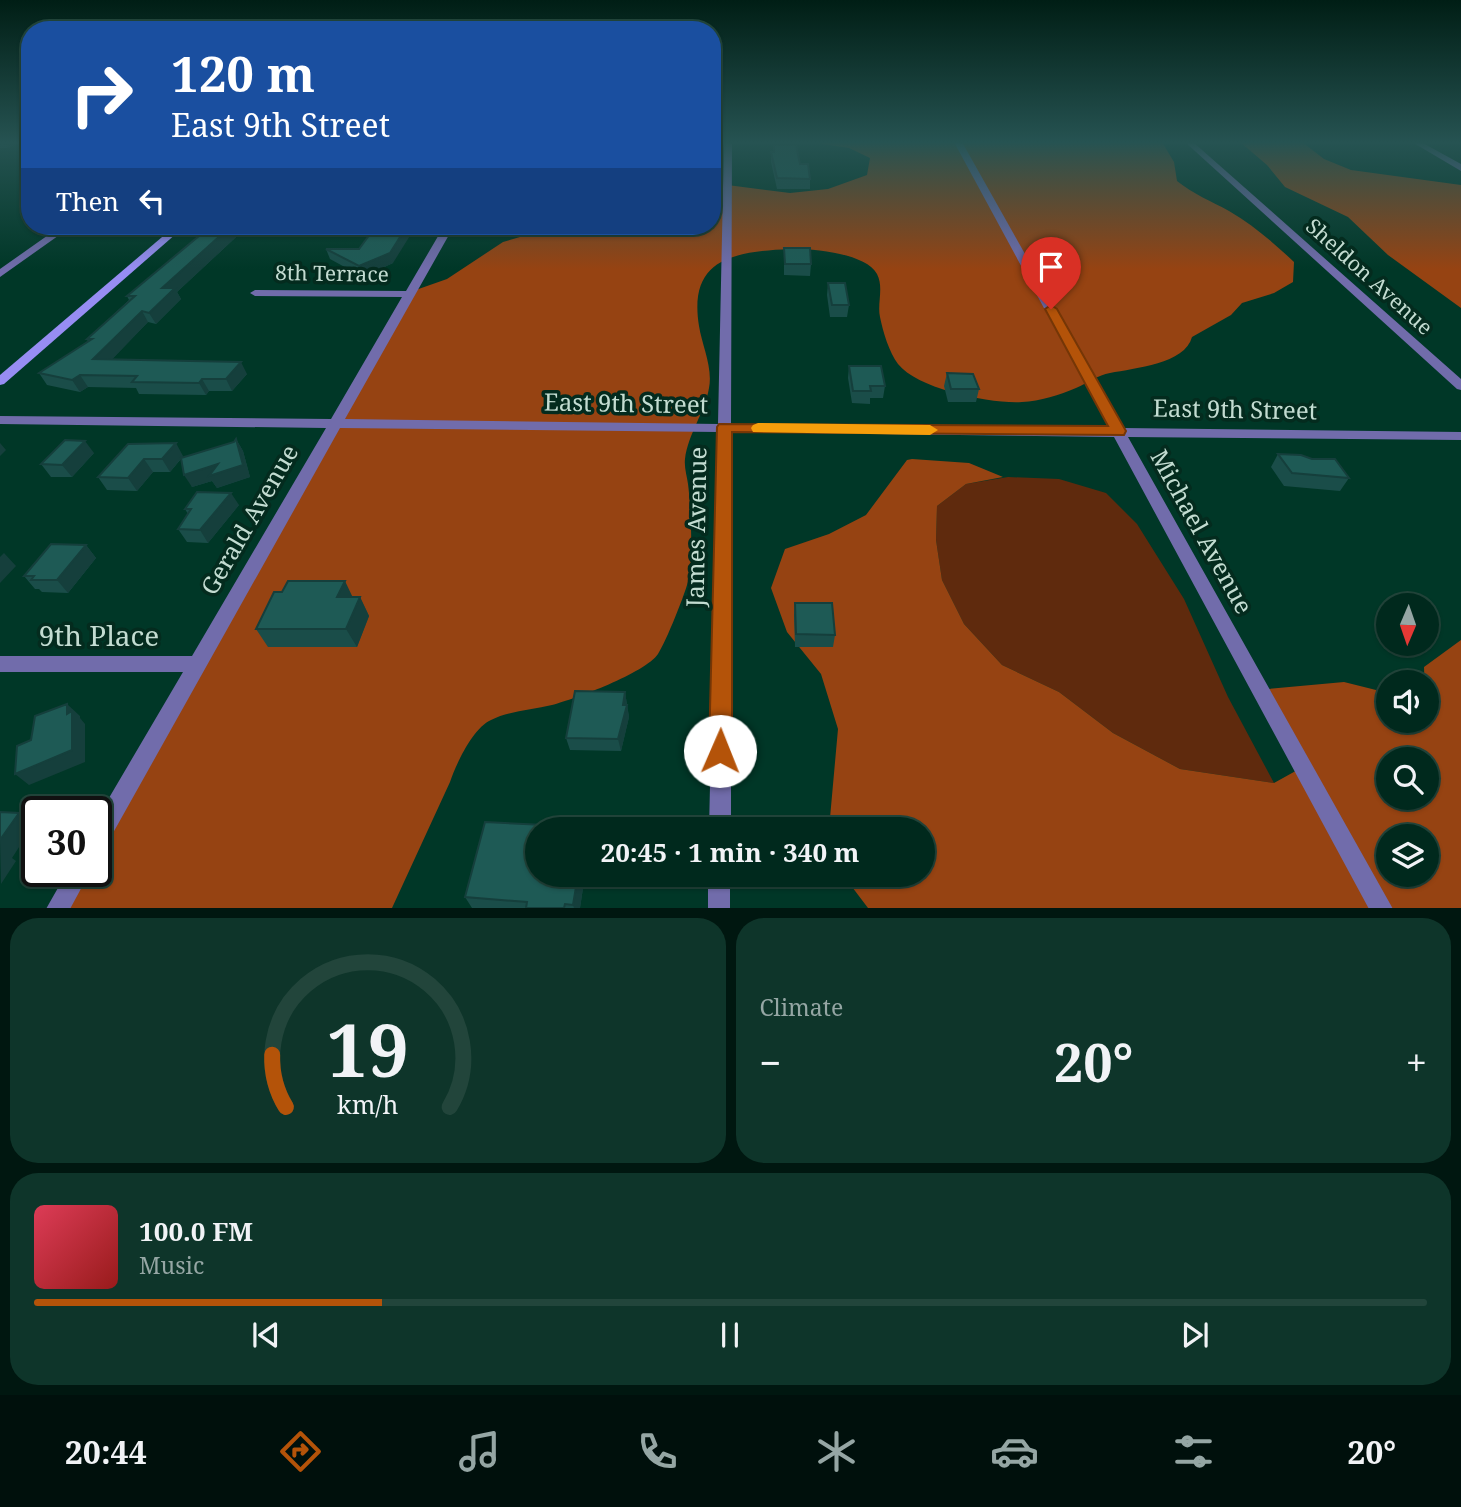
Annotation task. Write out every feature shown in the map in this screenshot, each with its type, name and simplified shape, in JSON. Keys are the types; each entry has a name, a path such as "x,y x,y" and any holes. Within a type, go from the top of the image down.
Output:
{"main road":[{"path":"0,381 170,235"}],"street":[{"name":"James Avenue","path":"720,817 727,184"},
{"name":"Michael Avenue","path":"982,184 1381,908"},
{"name":"Sheldon Avenue","path":"1236,184 1461,386"},
{"path":"0,274 54,235"},
{"name":"Gerald Avenue","path":"112,813 444,235"},
{"name":"8th Terrace","path":"255,293 410,294"},
{"name":"East 9th Street","path":"0,420 1461,436"},
{"name":"9th Place","path":"0,664 198,664"},
{"path":"57,908 70,887"},
{"path":"719,887 719,908"}],"shaded area":[{"path":"721,184 790,193 828,189 841,184 1182,184 1238,216 1279,248 1294,262 1293,282 1274,293 1242,303 1231,315 1192,337 1180,353 1170,359 1106,374 1050,397 1008,402 938,388 921,381 898,364 889,348 881,323 879,279 871,267 862,261 837,253 789,249 750,253 719,263 708,273 697,303 710,380 707,397 689,441 685,459 691,518 689,578 666,639 651,661 625,677 592,691 552,705 505,715 484,724 461,757 392,908 56,908 67,887 112,887 112,808 410,292 447,279 503,242 527,235 721,235"},
{"path":"1283,184 1461,185 1461,308 1388,255 1348,217"},
{"path":"907,460 969,463 1003,477 966,484 937,506 936,540 942,580 964,624 1002,665 1059,692 1113,733 1180,769 1274,783 1310,763 1268,689 1344,682 1376,690 1376,733 1439,733 1439,670 1424,670 1424,667 1461,640 1461,908 868,908 852,887 935,887 935,817 830,817 838,729 821,674 787,632 771,588 785,549 829,534 866,515"},
{"path":"1008,477 1059,479 1106,493 1137,524 1184,599 1228,697 1274,783 1180,769 1113,733 1059,692 1002,665 964,624 942,580 936,540 937,506 966,484"}],"building":[{"path":"200,235 221,235 162,288 175,288 149,313 142,311 93,359 241,362 226,379 202,379 199,383 132,382 137,376 80,375 72,380 39,373 92,339 87,339 135,296 127,296"},
{"path":"369,235 401,235 390,253 359,266 326,249 359,249"},
{"path":"784,248 810,248 811,264 785,264"},
{"path":"828,283 845,283 849,305 832,305"},
{"path":"849,366 881,366 885,386 870,386 871,391 853,391"},
{"path":"947,373 973,374 979,389 951,389"},
{"path":"236,439 243,465 209,476 218,464 184,475 181,458 234,442"},
{"path":"65,440 85,441 62,465 41,464"},
{"path":"176,443 162,459 144,459 128,478 98,477 128,444"},
{"path":"1278,454 1335,459 1349,478 1292,473"},
{"path":"197,492 231,493 200,530 178,529 191,509 185,509"},
{"path":"51,544 86,545 57,580 31,580 34,576 24,576"},
{"path":"288,581 345,581 337,597 360,597 346,629 256,629 274,592 282,592"},
{"path":"795,603 832,603 835,635 796,634"},
{"path":"575,691 625,692 623,705 627,705 618,739 566,738"},
{"path":"67,704 67,714 72,711 72,750 15,774 17,746 31,740 35,716"},
{"path":"0,812 19,813 0,840"},
{"path":"485,822 525,824 525,887 576,887 573,905 565,904 564,908 526,908 527,902 465,897"}],"slow traffic":[{"path":"758,428 930,430"}],"route":[{"path":"720,751 724,427 1119,431 1051,309"}]}
